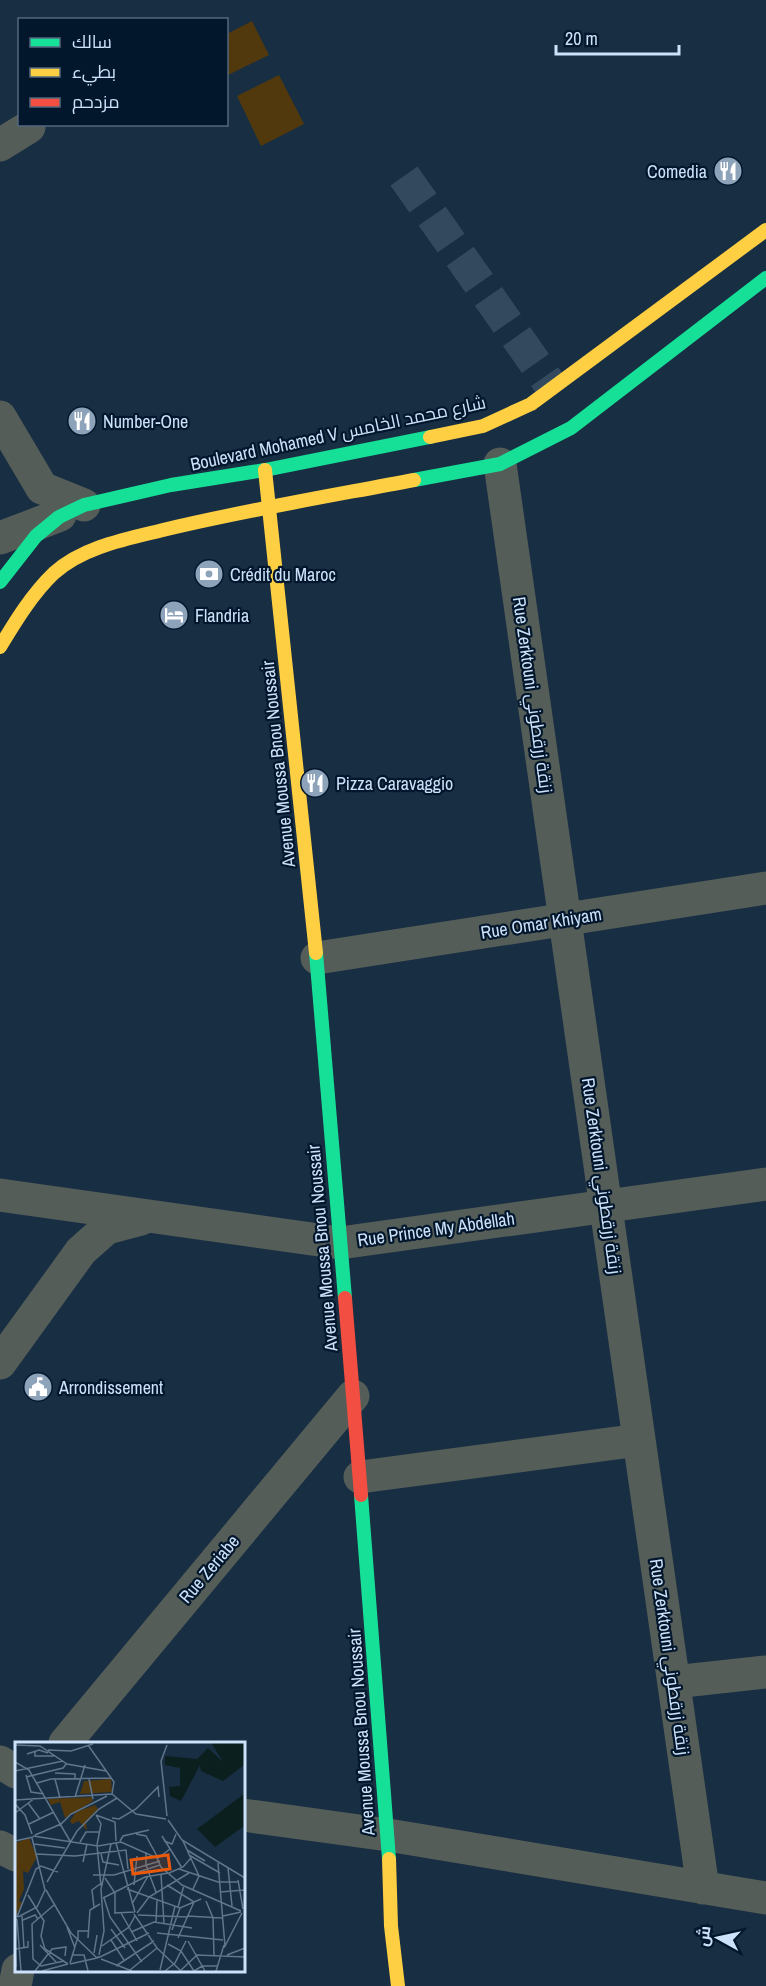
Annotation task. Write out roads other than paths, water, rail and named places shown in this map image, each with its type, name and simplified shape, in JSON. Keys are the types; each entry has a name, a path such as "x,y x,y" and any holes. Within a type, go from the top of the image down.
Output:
{"main road":[{"name":"Boulevard Mohamed V شارع محمد الخامس","path":"0,582 36,536 59,517 84,506 171,485 265,470 483,426 531,404 766,230"},
{"path":"0,647 21,613 54,573 79,557 108,544 216,517 501,464 571,429 766,278"},
{"name":"Avenue Moussa Bnou Noussair","path":"265,470 317,958 388,1835 391,1926 398,1986"}],"street":[{"path":"0,145 29,127"},
{"path":"0,417 42,488 84,506"},
{"name":"Rue Zerktouni زنقة زرقطوني","path":"501,464 703,1888"},
{"path":"0,538 84,506"},
{"name":"Rue Omar Khiyam","path":"317,958 766,888"},
{"name":"Rue Prince My Abdellah","path":"0,1196 340,1243 766,1184"},
{"path":"0,1363 81,1251 107,1228 146,1217"},
{"name":"Rue Zeriabe","path":"67,1742 353,1395"},
{"path":"360,1477 639,1440"},
{"path":"674,1682 766,1672"},
{"path":"0,1762 15,1771"},
{"path":"244,1815 388,1835 766,1898"},
{"path":"0,1847 15,1854"},
{"path":"15,1986 18,1971"}],"tunnel":[{"path":"404,176 554,390"}],"place":[{"name":"Comedia","path":"728,171"},
{"name":"Number-One","path":"82,421"},
{"name":"Crédit du Maroc","path":"209,574"},
{"name":"Flandria","path":"174,615"},
{"name":"Pizza Caravaggio","path":"315,783"},
{"name":"Arrondissement","path":"38,1387"}]}
